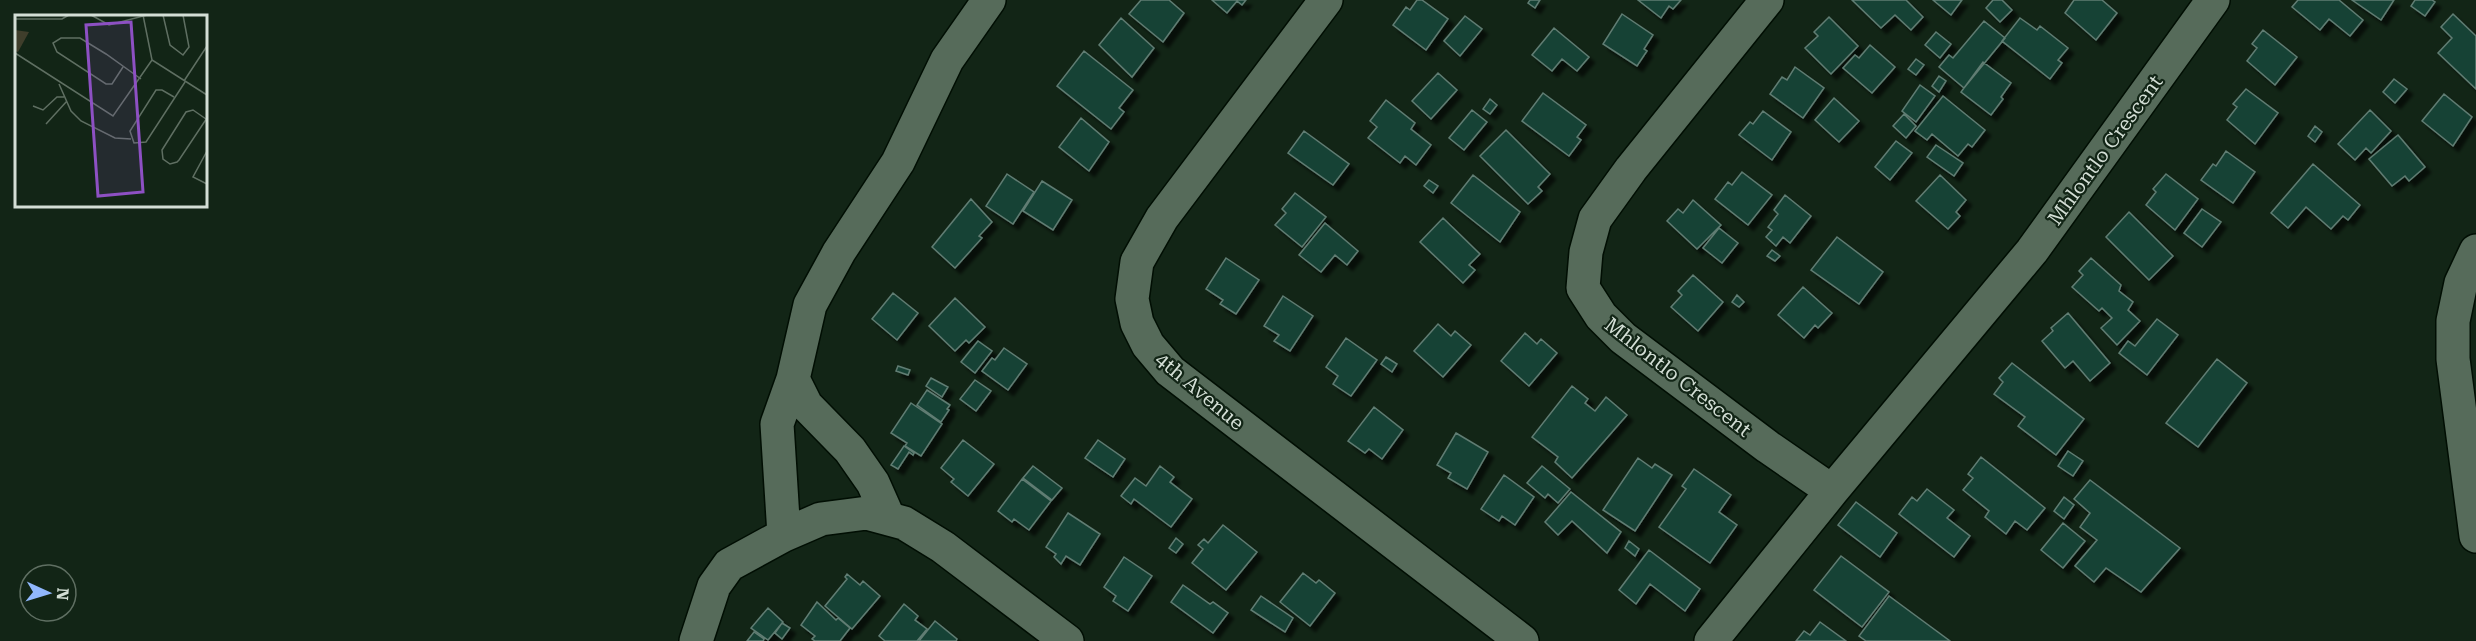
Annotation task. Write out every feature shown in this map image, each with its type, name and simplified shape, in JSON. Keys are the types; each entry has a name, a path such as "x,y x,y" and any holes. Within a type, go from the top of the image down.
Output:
{"street":[{"path":"784,535 777,424 794,379 810,305 839,252 898,162 947,60 989,0"},
{"name":"4th Avenue","path":"1326,0 1162,218 1137,262 1132,299 1137,324 1148,345 1170,371 1522,641"},
{"name":"Mhlontlo Crescent","path":"1767,0 1631,169 1595,219 1586,252 1583,288 1601,316 1623,338 1768,447 1832,490"},
{"name":"Mhlontlo Crescent","path":"1711,641 1832,490 2032,251 2213,0"},
{"path":"2475,523 2453,359 2453,321 2461,283 2476,251"},
{"path":"794,379 806,405 850,450 873,483 889,519"},
{"path":"696,641 714,586 729,565 784,535 821,519 867,513 904,523 943,547 1067,641"}],"building":[{"path":"1141,0 1169,0 1184,13 1163,42 1129,14"},
{"path":"1212,0 1246,0 1242,5 1237,1 1227,13"},
{"path":"1417,0 1422,0 1448,19 1426,50 1393,25 1406,7 1410,10"},
{"path":"1530,0 1540,0 1535,8 1528,3"},
{"path":"1638,0 1681,0 1673,9 1669,6 1661,18"},
{"path":"1852,0 1906,0 1923,17 1911,30 1895,15 1881,28"},
{"path":"1933,0 1962,0 1951,15"},
{"path":"1993,0 2002,0 2012,10 2000,22 1986,8"},
{"path":"2074,0 2102,0 2117,13 2096,40 2065,13"},
{"path":"2298,0 2339,0 2363,20 2350,36 2329,19 2320,30 2292,7"},
{"path":"2352,0 2394,0 2381,20"},
{"path":"2415,0 2435,2 2425,16 2411,6"},
{"path":"1622,14 1653,35 1644,49 1647,51 1637,66 1603,44"},
{"path":"2453,14 2476,36 2476,89 2438,53 2452,38 2441,27"},
{"path":"1465,16 1482,29 1460,56 1444,41"},
{"path":"1829,17 1858,46 1831,74 1805,48 1818,36 1814,32"},
{"path":"1121,18 1154,48 1132,77 1099,45"},
{"path":"2020,18 2037,30 2040,26 2068,48 2058,60 2062,63 2050,79 2002,41"},
{"path":"1984,21 2005,38 1964,88 1939,67 1949,55 1953,58"},
{"path":"1554,28 1589,57 1577,71 1562,59 1552,71 1532,55"},
{"path":"2263,30 2297,57 2275,85 2247,61 2257,48 2252,44"},
{"path":"1936,32 1951,44 1940,58 1925,45"},
{"path":"1870,45 1895,67 1872,93 1843,68 1855,55 1859,58"},
{"path":"1084,51 1133,90 1119,108 1124,112 1111,129 1057,86"},
{"path":"1916,59 1924,65 1916,75 1908,69"},
{"path":"1983,62 2011,83 1991,115 1961,92"},
{"path":"1795,67 1824,88 1803,118 1770,94 1782,77 1787,80"},
{"path":"1438,73 1457,90 1431,119 1412,101"},
{"path":"1939,76 1946,81 1939,92 1932,86"},
{"path":"2394,79 2407,89 2395,103 2383,92"},
{"path":"1920,85 1935,96 1916,122 1902,111"},
{"path":"2246,89 2278,113 2255,144 2227,120 2237,107 2233,104"},
{"path":"1543,93 1586,125 1577,137 1581,140 1569,156 1522,121"},
{"path":"2444,94 2472,117 2453,146 2422,121"},
{"path":"1943,96 1985,130 1972,147 1968,144 1958,156 1932,134 1927,140 1915,131"},
{"path":"1834,98 1859,121 1839,142 1815,120"},
{"path":"1490,99 1497,105 1490,114 1483,109"},
{"path":"1386,100 1415,123 1411,129 1431,145 1416,165 1405,156 1400,163 1368,138 1377,127 1370,121"},
{"path":"1472,110 1487,122 1464,150 1449,138"},
{"path":"2370,110 2391,131 2371,153 2366,148 2355,160 2338,144"},
{"path":"1763,111 1791,132 1772,160 1739,135 1750,122 1753,124"},
{"path":"1904,114 1916,126 1906,138 1893,126"},
{"path":"1081,118 1109,142 1089,171 1059,147"},
{"path":"2315,126 2322,132 2315,142 2308,136"},
{"path":"1506,130 1550,174 1538,187 1542,191 1528,204 1480,156"},
{"path":"1304,131 1349,164 1333,185 1288,153"},
{"path":"2398,135 2425,167 2409,181 2405,176 2392,186 2369,159"},
{"path":"1896,141 1912,153 1890,180 1875,167"},
{"path":"1936,145 1963,163 1954,176 1927,157"},
{"path":"2226,151 2255,172 2233,203 2201,180 2213,164 2216,166"},
{"path":"2313,164 2360,205 2348,220 2343,216 2331,229 2306,207 2288,228 2271,213"},
{"path":"1742,172 1772,195 1748,225 1715,199 1728,182 1732,185"},
{"path":"1007,174 1034,192 1013,224 986,206"},
{"path":"2166,174 2198,199 2175,230 2146,205 2156,192 2153,189"},
{"path":"1473,175 1520,212 1500,242 1451,203"},
{"path":"1940,175 1966,200 1956,212 1960,216 1948,229 1916,201"},
{"path":"1429,180 1438,186 1433,193 1424,186"},
{"path":"1042,181 1072,200 1053,230 1023,211"},
{"path":"1295,193 1326,217 1302,247 1275,225 1286,213 1282,209"},
{"path":"1785,195 1811,216 1790,243 1783,237 1776,246 1766,237 1772,230 1768,227 1778,214 1774,210"},
{"path":"971,199 992,222 979,236 982,238 955,268 932,247"},
{"path":"1693,200 1721,225 1697,249 1667,221 1678,209 1683,213"},
{"path":"2202,209 2221,222 2202,247 2184,233"},
{"path":"2129,212 2173,256 2149,280 2106,237"},
{"path":"1443,218 1480,254 1469,265 1475,270 1463,283 1420,242"},
{"path":"1325,223 1358,251 1347,265 1335,255 1321,272 1299,255"},
{"path":"1719,228 1738,243 1722,263 1703,248"},
{"path":"1837,237 1883,272 1859,304 1811,270"},
{"path":"1772,250 1780,256 1775,261 1767,256"},
{"path":"1226,258 1259,280 1236,314 1220,304 1223,300 1206,289"},
{"path":"2091,258 2121,285 2119,291 2133,302 2128,310 2140,321 2117,345 2101,328 2112,318 2102,308 2099,311 2072,287 2083,275 2079,271"},
{"path":"1693,275 1723,302 1698,331 1671,307 1682,295 1678,291"},
{"path":"1803,287 1832,313 1818,328 1815,325 1804,338 1778,315"},
{"path":"893,293 918,313 897,340 872,319"},
{"path":"1737,295 1744,302 1739,307 1732,302"},
{"path":"1283,296 1313,316 1290,351 1274,341 1279,335 1264,326"},
{"path":"955,298 985,327 969,343 966,340 955,351 929,326"},
{"path":"2068,313 2110,363 2090,381 2073,361 2065,368 2042,341 2053,331 2051,328"},
{"path":"2157,319 2178,335 2147,375 2119,353 2128,341 2135,346"},
{"path":"1438,324 1451,336 1455,331 1471,345 1443,377 1414,351"},
{"path":"1525,333 1537,344 1541,339 1557,353 1529,386 1501,361"},
{"path":"1346,338 1377,360 1351,396 1333,384 1338,376 1326,367"},
{"path":"978,341 992,351 975,373 961,362"},
{"path":"1004,348 1027,364 1008,390 982,371"},
{"path":"1386,357 1397,364 1392,372 1381,364"},
{"path":"2217,359 2247,383 2198,447 2166,423"},
{"path":"2012,363 2084,419 2056,455 2018,426 2025,417 1994,394 2003,382 1999,378"},
{"path":"898,366 910,370 908,375 896,371"},
{"path":"931,378 948,387 942,397 926,386"},
{"path":"975,380 991,391 976,411 960,399"},
{"path":"1572,386 1588,399 1585,403 1595,411 1606,397 1627,415 1572,478 1555,462 1558,457 1532,437"},
{"path":"927,390 950,405 941,422 917,405"},
{"path":"911,403 942,424 921,456 891,433"},
{"path":"1374,407 1403,430 1382,459 1369,449 1365,453 1348,441"},
{"path":"1456,433 1488,452 1467,489 1448,478 1451,473 1437,465"},
{"path":"963,440 994,464 968,496 951,482 954,479 941,468"},
{"path":"1098,440 1125,459 1113,477 1085,458"},
{"path":"904,446 914,453 913,455 909,452 898,469 891,465"},
{"path":"2068,451 2083,461 2073,476 2058,466"},
{"path":"1981,457 2045,508 2027,530 2015,521 2006,534 1985,517 1989,511 1963,490 1973,478 1968,474"},
{"path":"1638,458 1652,468 1655,464 1672,475 1635,531 1603,510"},
{"path":"1033,466 1062,488 1052,500 1023,478"},
{"path":"1160,466 1174,477 1170,482 1192,499 1171,527 1134,499 1131,504 1121,496 1135,478 1146,486"},
{"path":"1542,466 1570,489 1558,503 1548,494 1545,498 1527,483"},
{"path":"1694,469 1731,495 1719,512 1737,525 1710,563 1659,527 1686,489 1682,486"},
{"path":"1504,475 1534,497 1515,525 1502,516 1499,521 1481,509"},
{"path":"1022,479 1051,501 1029,530 1014,519 1012,522 998,511"},
{"path":"2090,480 2180,548 2141,592 2106,568 2094,582 2075,566 2097,540 2080,527 2090,513 2074,499"},
{"path":"1927,489 1954,510 1947,518 1970,536 1954,557 1899,514 1912,497 1917,501"},
{"path":"1571,492 1621,532 1607,553 1572,521 1558,535 1545,522"},
{"path":"2064,497 2074,505 2064,519 2054,511"},
{"path":"1856,502 1897,533 1880,557 1838,525"},
{"path":"1068,513 1100,534 1080,565 1066,556 1061,564 1054,557 1056,554 1046,547"},
{"path":"2063,523 2085,541 2063,568 2041,550"},
{"path":"1223,525 1257,552 1226,590 1192,563 1203,549 1198,545 1204,539 1208,543"},
{"path":"1176,538 1183,544 1176,553 1169,548"},
{"path":"1629,541 1639,549 1635,556 1625,548"},
{"path":"1649,550 1700,589 1685,611 1650,584 1636,604 1619,590"},
{"path":"1841,556 1889,592 1862,627 1814,590"},
{"path":"1124,557 1152,576 1128,611 1113,601 1116,596 1104,587"},
{"path":"1303,573 1316,583 1319,580 1335,593 1310,626 1280,602"},
{"path":"847,574 860,585 863,581 880,596 852,629 825,606 847,579 845,577"},
{"path":"1183,585 1210,604 1213,602 1228,613 1213,633 1171,602"},
{"path":"1261,596 1293,618 1285,632 1251,610"},
{"path":"1889,596 1950,641 1866,641 1859,636"},
{"path":"817,602 836,620 838,618 850,628 840,641 815,641 812,639 815,636 801,625"},
{"path":"904,604 918,616 915,620 927,629 917,641 885,641 879,636"},
{"path":"768,608 783,622 768,640 751,628"},
{"path":"935,621 957,639 956,641 919,641"},
{"path":"1820,622 1846,641 1796,641 1804,631 1810,635"},
{"path":"782,623 790,628 782,639 775,633"},
{"path":"754,632 764,639 763,641 747,641"}]}
